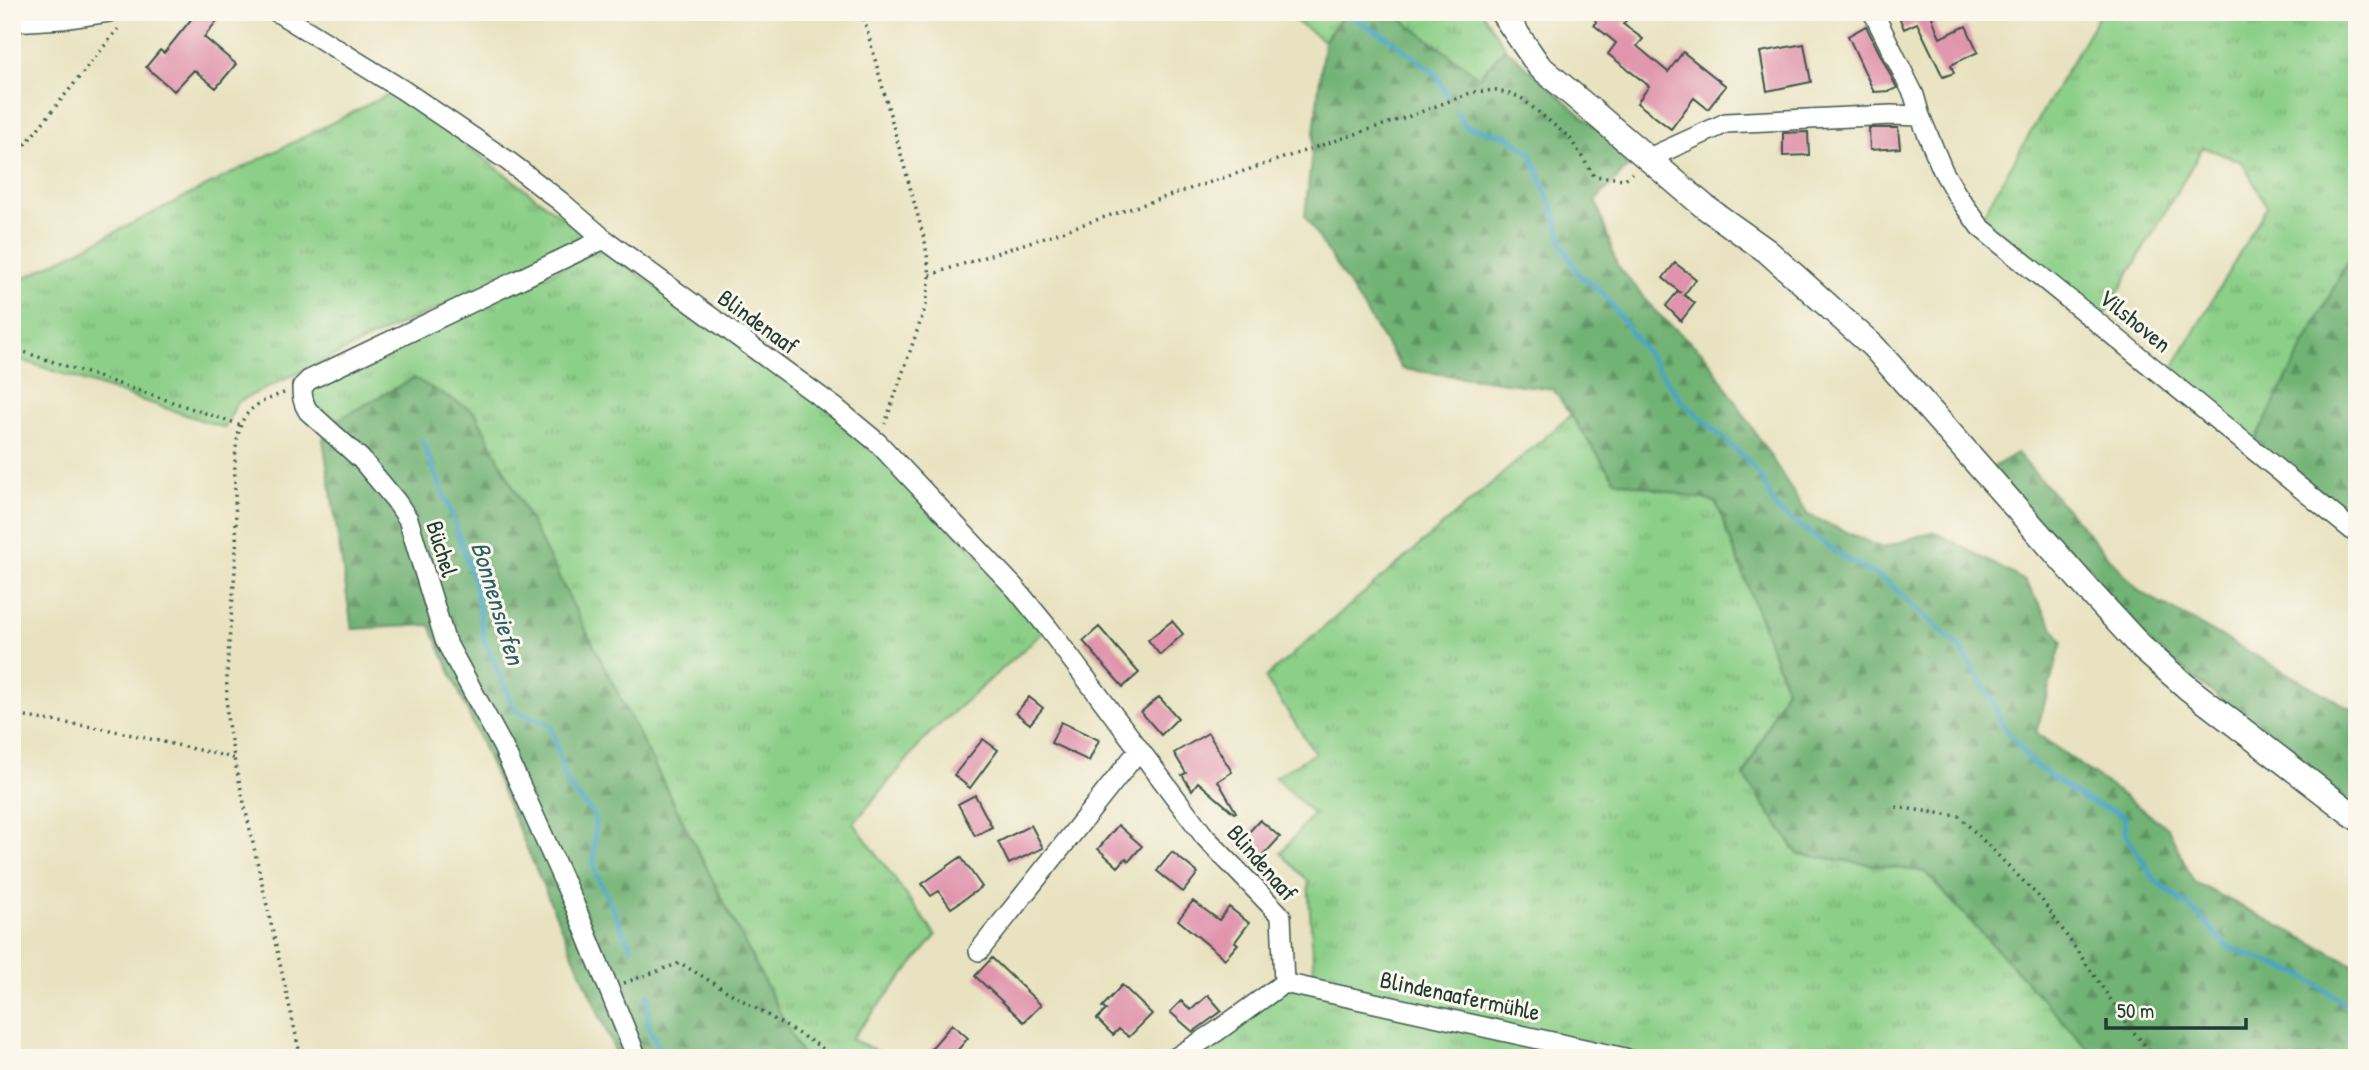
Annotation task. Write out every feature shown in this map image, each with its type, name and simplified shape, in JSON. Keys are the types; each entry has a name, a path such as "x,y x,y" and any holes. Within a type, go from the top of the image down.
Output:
{"main road":[{"path":"1502,12 1539,66 1705,207 1767,251 1873,346 2141,647 2189,689 2357,818"}],"street":[{"name":"Blindenaaf","path":"277,12 403,90 508,161 604,239 837,409 878,443 1016,589 1205,836 1281,916 1284,983"},
{"name":"Vilshoven","path":"1873,12 1914,95 1943,171 1956,195 1980,227 2357,534"},
{"path":"12,22 116,18"},
{"path":"1647,159 1726,122 1920,116"},
{"path":"302,387 309,380 604,239"},
{"name":"Büchel","path":"302,387 303,403 308,411 361,459 408,519 445,640 503,747 637,1058"},
{"path":"979,951 1139,750"},
{"path":"1175,1058 1284,983"},
{"name":"Blindenaafermühle","path":"1284,983 1625,1058"}],"path":[{"path":"862,12 925,242 930,275 926,305 878,443"},
{"path":"12,161 116,18"},
{"path":"930,275 1410,116 1474,92 1496,90 1520,97 1570,138 1594,176 1625,179 1647,159"},
{"path":"12,348 241,425"},
{"path":"301,1058 234,758 227,713 236,550 236,444 241,425 250,410 267,399 302,387"},
{"path":"12,715 106,729 234,758"},
{"path":"1896,807 1959,816 2042,900 2131,1029 2156,1058"},
{"path":"609,988 680,963 839,1058"}],"green space":[{"path":"1283,12 1346,12 1324,41"},
{"path":"1346,12 1392,12 1479,77 1505,48 1619,148 1628,167 1596,200 1617,265 1657,313 1706,356 1808,515 1882,548 1934,531 2025,581 2062,642 2036,733 2168,828 2194,882 2357,966 2357,1058 2097,1058 1925,872 1798,854 1744,776 1786,688 1716,502 1615,480 1553,389 1402,369 1305,216 1324,41"},
{"path":"1392,12 1482,12 1505,48 1479,78"},
{"path":"2101,12 2357,12 2357,243 2254,442 2170,373 2267,206 2242,162 2203,147 2102,320 1980,219"},
{"path":"395,91 595,242 403,323 237,402 225,428 12,357 12,284"},
{"path":"2357,243 2357,534 2254,442"},
{"path":"601,249 837,409 1048,628 928,735 854,823 936,936 851,1039 891,1058 803,1058 475,412 332,423 310,401 313,386"},
{"path":"414,378 475,412 803,1058 618,1058 430,625 352,629 323,439 332,423"},
{"path":"1571,415 1615,480 1716,502 1786,688 1744,776 1798,854 1925,872 2097,1058 1175,1058 1284,983 1315,989 1308,881 1281,853 1313,814 1275,777 1315,753 1265,678"},
{"path":"2017,453 2139,591 2357,712 2357,749 2353,757 2357,759 2357,810 2116,615 1992,468"}],"building":[{"path":"197,12 224,12 204,37 236,64 216,88 194,70 174,91 146,67 160,50 164,53"},
{"path":"1592,12 1633,12 1623,24 1643,39 1637,46 1668,72 1683,52 1726,86 1708,109 1694,98 1671,129 1637,103 1649,86 1608,54 1616,43 1594,25 1596,22"},
{"path":"1897,12 1942,12 1932,17 1940,38 1966,26 1978,52 1951,65 1954,73 1943,77 1917,23 1904,29"},
{"path":"1866,26 1897,88 1874,92 1848,36"},
{"path":"1804,44 1811,82 1767,91 1760,52"},
{"path":"1869,128 1898,128 1900,148 1870,150"},
{"path":"1808,132 1809,155 1783,156 1783,133"},
{"path":"1675,263 1696,279 1684,295 1695,303 1681,321 1666,306 1678,291 1681,293 1663,278"},
{"path":"1172,621 1183,634 1160,655 1148,640"},
{"path":"1099,627 1139,673 1123,687 1083,641"},
{"path":"1029,697 1043,708 1030,724 1016,713"},
{"path":"1159,697 1178,718 1161,735 1141,712"},
{"path":"1061,722 1099,740 1089,761 1051,743"},
{"path":"1208,733 1232,772 1218,781 1236,812 1234,813 1198,782 1192,790 1182,775 1186,773 1174,753"},
{"path":"983,739 998,750 970,788 954,775"},
{"path":"975,795 992,827 975,836 958,804"},
{"path":"1260,820 1280,837 1256,863 1237,845"},
{"path":"1031,825 1043,848 1009,864 998,842"},
{"path":"1118,825 1142,846 1129,861 1126,858 1118,867 1098,849"},
{"path":"1172,852 1198,873 1183,892 1157,871"},
{"path":"961,857 982,887 951,908 939,891 931,896 922,884"},
{"path":"1193,901 1219,920 1229,907 1249,923 1235,942 1238,944 1225,959 1178,920"},
{"path":"992,958 1041,1005 1024,1022 975,976"},
{"path":"1122,985 1152,1014 1129,1037 1119,1029 1113,1035 1097,1019 1106,1010 1102,1007"},
{"path":"1208,995 1222,1011 1193,1032 1170,1012 1181,1001 1191,1010"},
{"path":"952,1024 968,1038 951,1058 923,1058"}],"waterway":[{"path":"1342,12 1389,38 1436,74 1447,95"},
{"path":"1457,112 1466,127 1506,135 1530,152 1555,214 1563,245 1578,274 1603,293 1680,399 1745,458 1761,477 1776,509 1845,558 1888,582 1960,648 1991,698 2002,724 2032,763 2085,800 2125,816 2125,833 2155,880 2200,916 2228,947 2300,974 2351,1007 2357,1006"},
{"name":"Bonnensiefen","path":"422,440 449,507 475,585 484,639 515,710 551,726 567,784 595,816 594,869 631,948"},
{"name":"Bonnensiefen","path":"648,994 648,1025 664,1058"}]}
